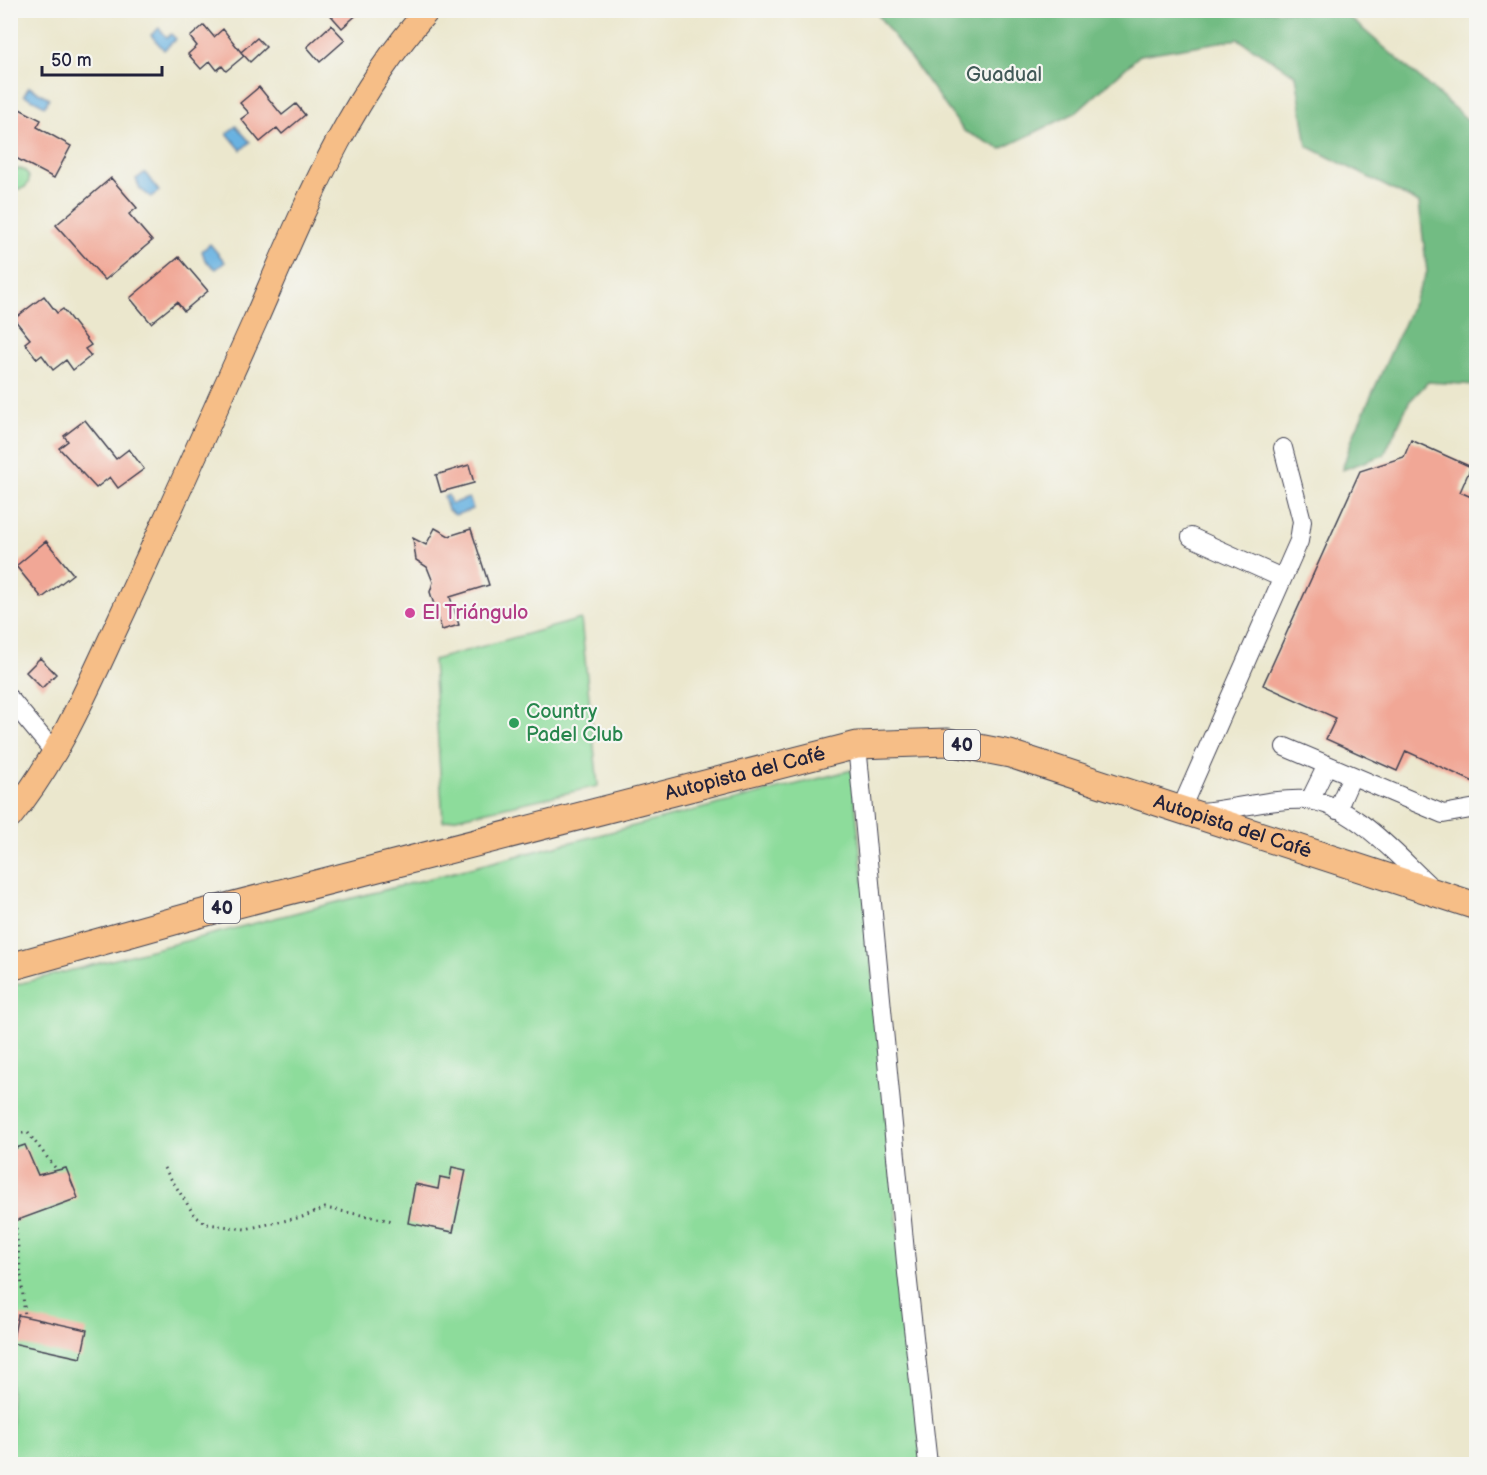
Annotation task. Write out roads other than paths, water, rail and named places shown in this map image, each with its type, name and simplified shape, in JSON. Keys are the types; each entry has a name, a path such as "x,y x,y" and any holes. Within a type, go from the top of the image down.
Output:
{"highway":[{"name":"Autopista del Café","path":"10,967 199,914 857,745 948,742 1010,754 1476,906"}],"main road":[{"path":"10,817 55,753 179,492 294,231 342,131 381,69 428,10"}],"street":[{"path":"1184,812 1299,541 1302,521 1283,448"},
{"path":"1191,537 1282,578"},
{"path":"10,699 55,753"},
{"path":"857,745 907,1273 928,1464"},
{"path":"1285,747 1443,814 1476,808"},
{"path":"1310,800 1327,765"},
{"path":"1337,810 1352,776"},
{"path":"1184,812 1262,802 1310,800 1337,810 1373,832 1438,895"}],"water":[{"path":"159,28 167,38 171,34 176,39 164,50 151,35"},
{"path":"29,87 49,98 45,106 24,95"},
{"path":"236,126 250,142 241,150 227,133"},
{"path":"145,173 159,191 151,197 140,189 136,179"},
{"path":"210,244 225,262 216,269 205,260 202,251"},
{"path":"448,495 451,504 469,498 473,509 455,515 448,510 444,497"}],"place":[{"name":"El Triángulo","path":"410,613"},
{"name":"Country Padel Club","path":"514,723"}],"park label":[{"name":"Guadual","path":"1004,75"}]}
